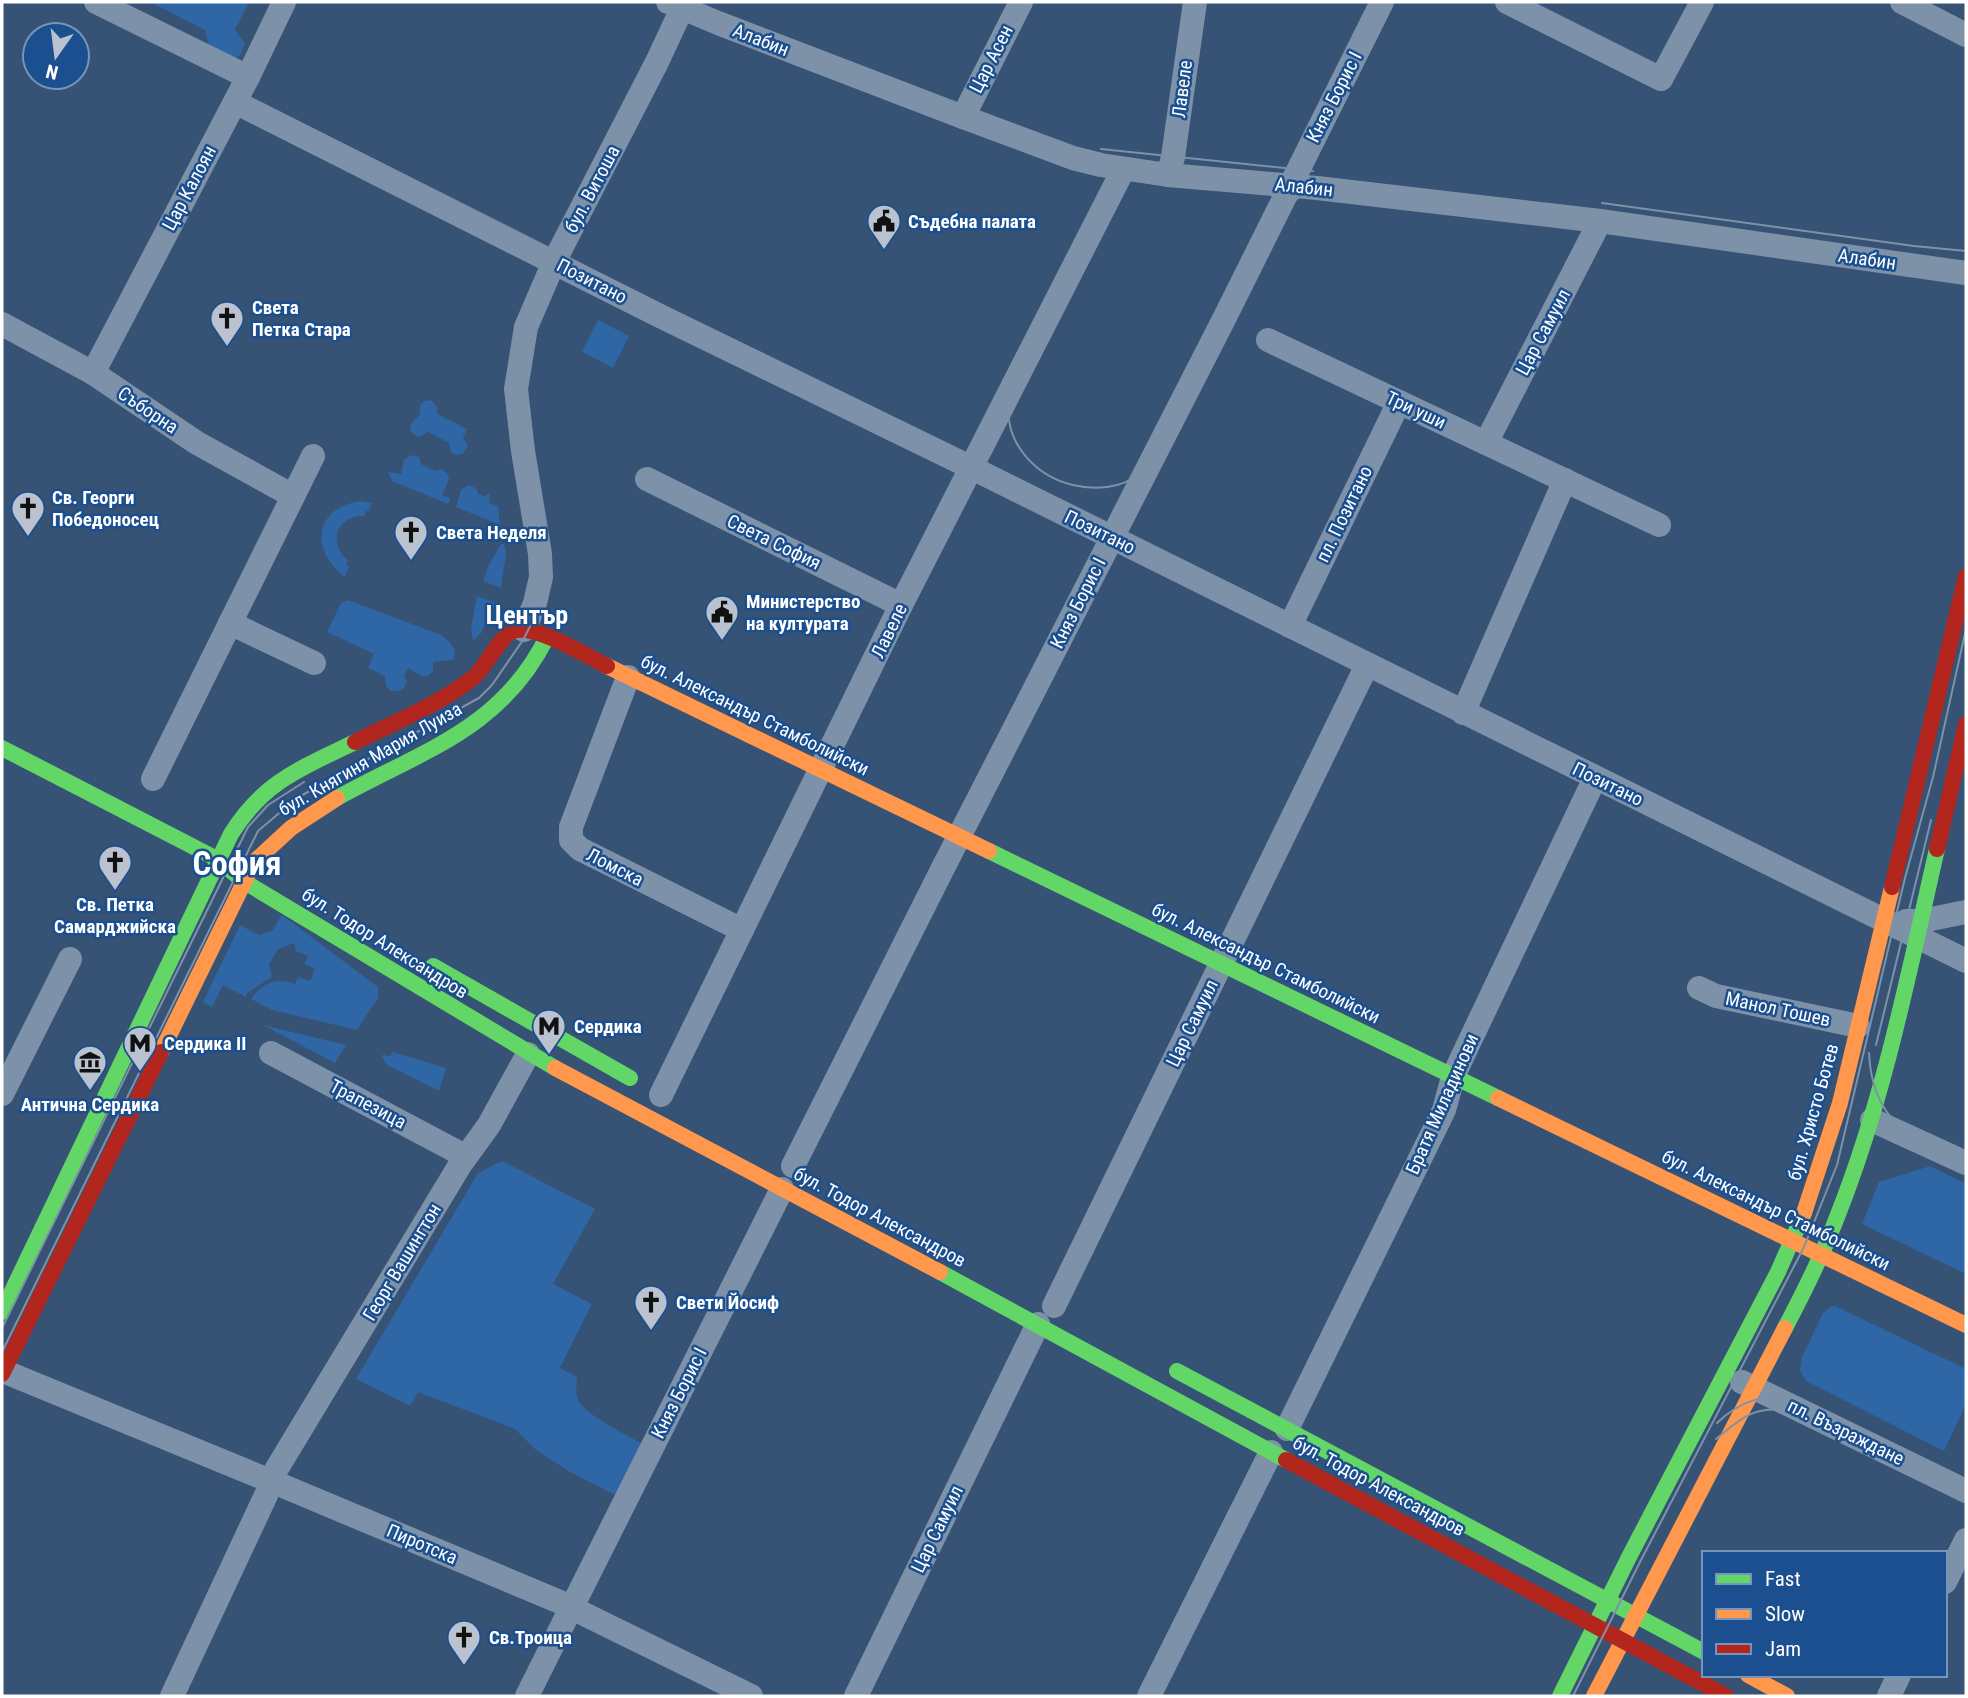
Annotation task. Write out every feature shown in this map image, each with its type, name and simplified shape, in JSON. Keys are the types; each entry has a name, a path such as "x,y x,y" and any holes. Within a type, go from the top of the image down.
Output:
{"main road":[{"name":"бул. Христо Ботев","path":"1560,1696 1793,1241 1816,1183 1831,1137 1962,614 1966,576"},
{"name":"бул. Княгиня Мария Луиза","path":"2,1312 242,814 268,788 284,777 447,696 465,684 485,666 505,635 511,631 536,634 538,656 512,691 481,719 455,736 309,814 283,834 260,865 243,881 3,1372"},
{"name":"бул. Александър Стамболийски","path":"536,634 1966,1325"},
{"path":"1594,1696 1822,1255 1852,1184 1872,1120 1966,724"},
{"path":"2,748 218,859 260,865"},
{"name":"бул. Тодор Александров","path":"218,859 243,881 528,1054 782,1189 1050,1310 1271,1452 1726,1696"},
{"name":"бул. Тодор Александров","path":"416,956 667,1099"},
{"name":"бул. Тодор Александров","path":"1164,1364 1702,1651"},
{"path":"1752,1677 1787,1696"}],"street":[{"path":"96,2 248,77"},
{"name":"Цар Калоян","path":"93,373 248,77 284,2"},
{"name":"Цар Асен","path":"963,117 1021,2"},
{"name":"Лавеле","path":"1168,175 1173,157 1195,2"},
{"name":"Княз Борис I","path":"793,1166 1382,2"},
{"path":"1507,2 1661,79 1702,2"},
{"path":"1902,2 1966,35"},
{"name":"Алабин","path":"679,4 963,117 1073,158 1123,170 1600,221 1966,273"},
{"name":"бул. Витоша","path":"536,634 535,603 541,577 540,554 516,389 526,327 554,262 652,74 679,4"},
{"name":"Позитано","path":"235,102 658,315 1884,921 1919,929 1966,961"},
{"name":"Лавеле","path":"667,1099 742,930 901,605 1123,170"},
{"name":"Цар Самуил","path":"1486,443 1600,221"},
{"name":"Съборна","path":"2,324 93,373 197,443 293,496"},
{"name":"Три уши","path":"1268,340 1659,525"},
{"name":"пл. Позитано","path":"1290,626 1399,402"},
{"path":"153,779 313,456"},
{"name":"Света София","path":"647,479 901,605"},
{"path":"1463,713 1565,480"},
{"path":"230,623 314,663"},
{"name":"Цар Самуил","path":"856,1696 1050,1310 1367,665"},
{"name":"Ломска","path":"628,677 572,827 571,840 580,849 742,930"},
{"name":"Братя Миладинови","path":"1286,1429 1444,1110 1453,1077 1595,778"},
{"path":"1919,929 1966,912"},
{"path":"2,1094 70,959"},
{"name":"Манол Тошев","path":"1699,988 1716,996 1858,1026"},
{"name":"Трапезица","path":"271,1053 465,1156"},
{"name":"Георг Вашингтон","path":"172,1696 272,1482 465,1156 489,1125 528,1054"},
{"path":"1872,1120 1966,1163"},
{"name":"Княз Борис I","path":"527,1696 782,1189"},
{"name":"Пиротска","path":"3,1372 571,1608 751,1696"},
{"name":"пл. Възраждане","path":"1726,1374 1966,1491"},
{"path":"1149,1696 1271,1452"},
{"path":"1947,1578 1966,1540"},
{"path":"1889,1696 1898,1677"}],"shaded area":[{"path":"150,2 249,2 235,29 245,44 240,55 235,59 210,50 205,30"},
{"path":"598,320 629,336 613,368 582,352"},
{"path":"431,400 437,407 437,414 467,429 463,438 468,446 463,454 454,455 449,443 428,432 418,437 411,432 410,425 420,414 420,405"},
{"path":"411,455 419,457 421,464 435,471 441,469 448,474 449,479 442,495 450,498 448,504 392,481 388,472 401,474 404,460"},
{"path":"468,485 476,488 478,494 484,496 490,493 489,503 498,506 500,525 456,507 461,490"},
{"path":"360,501 372,503 369,511 366,511 364,516 347,520 338,532 338,546 348,560 346,565 349,566 345,577 326,555 322,532 333,512"},
{"path":"501,544 504,544 506,554 501,588 483,581"},
{"path":"477,596 496,603 481,633 473,641 471,629"},
{"path":"348,600 441,635 454,649 453,660 433,662 433,671 427,676 421,676 408,668 404,675 407,682 405,687 399,691 391,691 386,686 385,676 368,668 374,654 327,632 341,603"},
{"path":"282,915 378,987 378,998 357,1030 272,1010 251,999 260,988 270,982 295,984 298,977 310,981 315,969 304,964 308,956 296,951 294,943 278,949 269,964 272,977 247,993 246,997 223,985 212,1007 203,1002 240,925 259,935 272,931"},
{"path":"263,1025 346,1045 335,1063"},
{"path":"393,1052 446,1068 439,1091 387,1065 381,1055 390,1056"},
{"path":"502,1161 595,1209 553,1284 592,1304 560,1368 577,1377 578,1400 589,1412 644,1445 617,1496 570,1472 536,1450 515,1429 418,1392 410,1406 356,1379 478,1173"},
{"path":"1930,1166 1966,1184 1966,1274 1862,1224 1879,1182"},
{"path":"1835,1306 1966,1369 1966,1404 1944,1451 1806,1381 1800,1370 1802,1357 1823,1313"}],"tram line":[{"path":"2,1352 258,831 297,798 479,698 492,685 523,640 536,615 546,573 522,388 530,326 546,286 670,46 675,25 669,2"},
{"path":"690,2 1027,134 1080,152 1134,165 1344,183 1563,207 1911,257 1966,262"},
{"path":"670,35 691,20 716,14"},
{"path":"1101,149 1313,171"},
{"path":"1135,165 1116,175 1108,189 1031,340 1011,392 1009,420 1012,434 1026,457 1048,475 1081,487 1098,488 1124,483 1139,474 1163,446 1286,209 1300,196 1329,186"},
{"path":"1602,203 1966,251"},
{"path":"532,538 534,586"},
{"path":"1573,1696 1804,1247 1837,1165 1905,878 1933,777 1966,629"},
{"path":"2,1328 248,827 268,805 304,782"},
{"path":"1876,1045 1931,820"},
{"path":"1869,1053 1878,1096 1898,1125 1928,1147 1966,1167"},
{"path":"1717,1423 1734,1409 1762,1398 1794,1400 1966,1484"},
{"path":"1716,1439 1749,1415 1767,1410 1789,1411 1966,1497"}],"traffic: fast":[{"path":"337,798 428,751 482,716 507,695 528,669 547,637"},
{"path":"2,1312 231,834 271,788 301,769 355,742"},
{"path":"2,748 217,859 243,881 555,1068"},
{"path":"1785,1328 1833,1227 1870,1123 1895,1032 1937,849"},
{"path":"989,851 1498,1098"},
{"path":"433,966 630,1078"},
{"path":"1560,1696 1629,1557 1778,1272 1804,1213"},
{"path":"940,1272 1286,1460"},
{"path":"1177,1371 1702,1651"}],"traffic: slow":[{"path":"607,666 989,851"},
{"path":"161,1052 254,862 291,828 337,798"},
{"path":"1804,1213 1840,1103 1892,887"},
{"path":"555,1068 940,1272"},
{"path":"1498,1098 1966,1325"},
{"path":"1594,1696 1785,1328"},
{"path":"1752,1677 1787,1696"}],"traffic: jam":[{"path":"1892,887 1966,576"},
{"path":"355,742 460,687 479,672 500,642 517,630 550,637 607,666"},
{"path":"1937,849 1966,724"},
{"path":"2,1374 161,1052"},
{"path":"1286,1460 1726,1696"}],"place":[{"name":"Съдебна палата","path":"884,251"},
{"name":"Света Петка Стара","path":"227,348"},
{"name":"Св. Георги Победоносец","path":"28,538"},
{"name":"Света Неделя","path":"411,562"},
{"name":"Министерство на културата","path":"722,642"},
{"name":"Св. Петка Самарджийска","path":"115,892"},
{"name":"Сердика","path":"549,1056"},
{"name":"Сердика II","path":"140,1073"},
{"name":"Антична Сердика","path":"90,1092"},
{"name":"Свети Йосиф","path":"651,1332"},
{"name":"Св.Троица","path":"464,1667"}],"district":[{"name":"Център","path":"527,615"},
{"name":"София","path":"237,863"}]}
